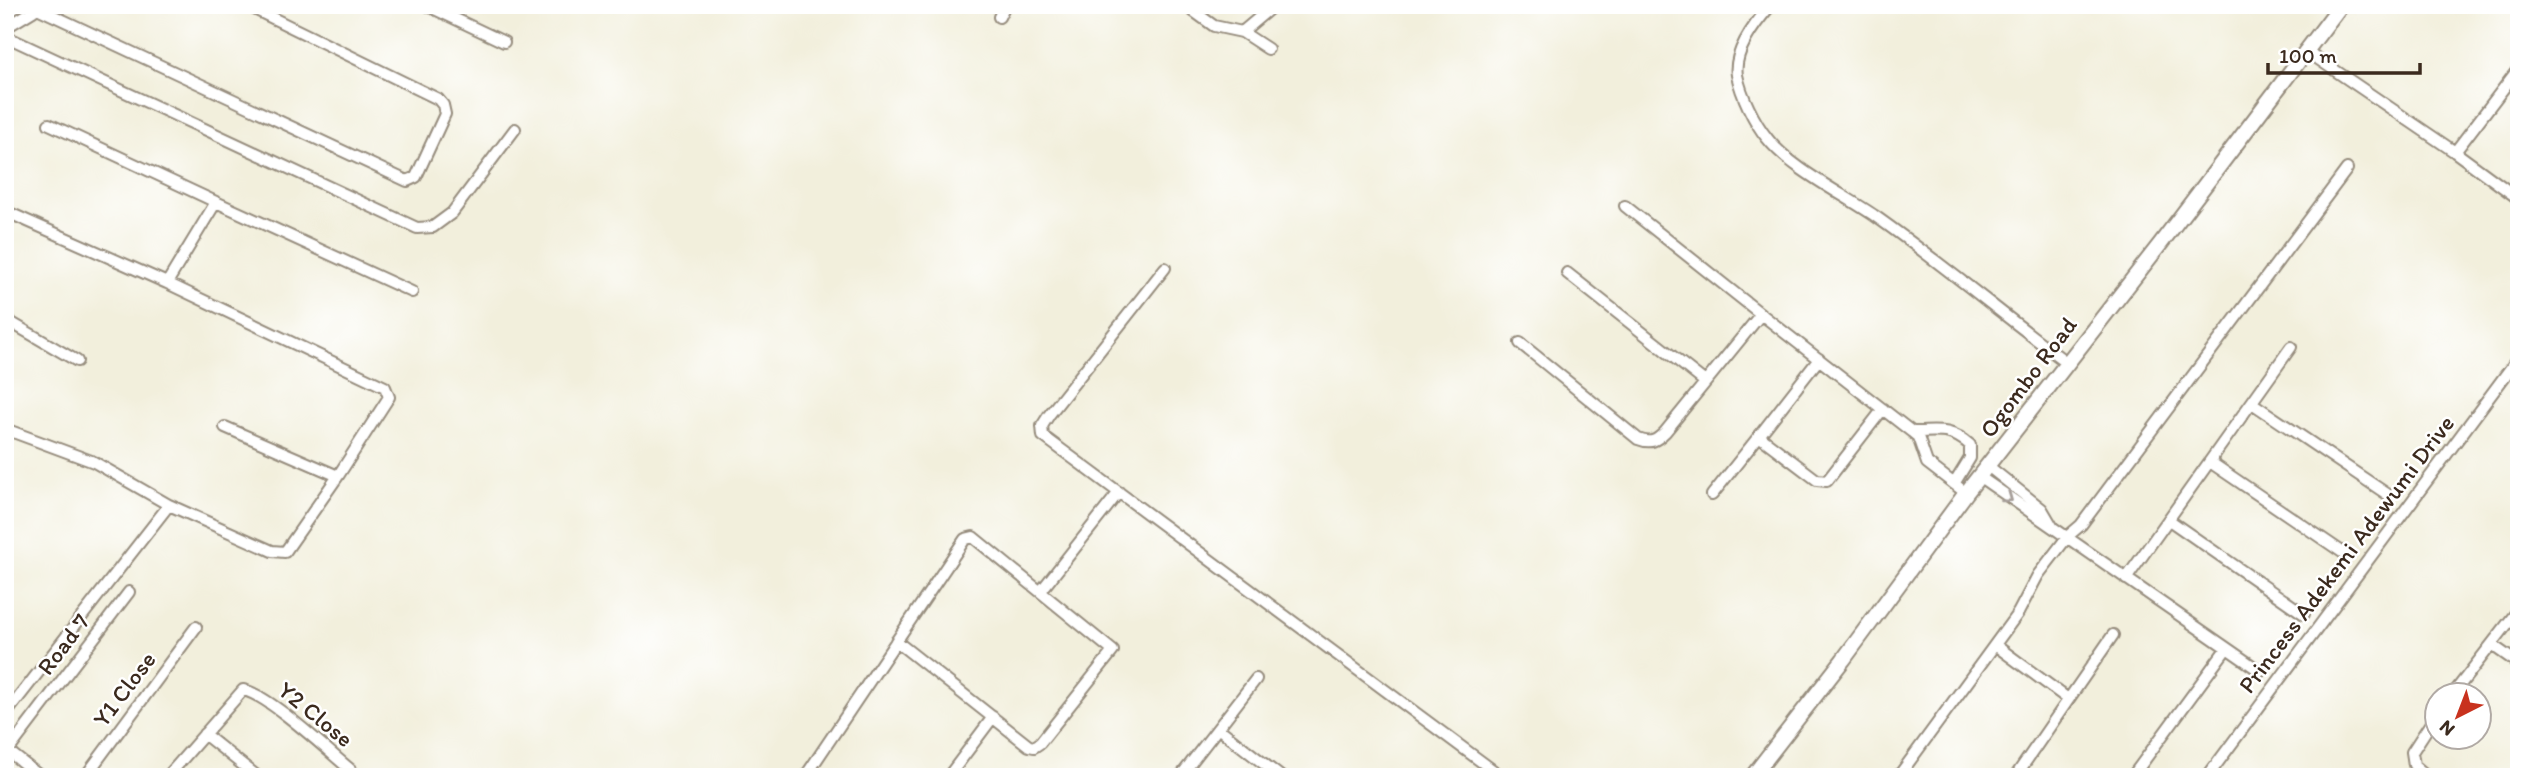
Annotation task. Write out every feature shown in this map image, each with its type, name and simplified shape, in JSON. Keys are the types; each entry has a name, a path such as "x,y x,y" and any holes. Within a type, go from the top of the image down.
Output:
{"main road":[{"name":"Ogombo Road","path":"1752,777 1843,660 1960,488 1984,472 2341,5"}],"street":[{"path":"5,15 19,5"},
{"path":"5,28 9,28 35,6 407,181 416,177 444,114 443,105 438,99 246,5"},
{"path":"426,5 504,42"},
{"path":"999,17 1005,5"},
{"path":"1185,5 1214,26 1242,32 1268,49"},
{"path":"1242,32 1274,5"},
{"path":"1772,5 1760,17 1737,62 1737,74 1744,96 1767,138 1791,160 1876,218 2066,362"},
{"path":"5,36 417,228 433,227 452,213 515,130"},
{"path":"2305,50 2519,199"},
{"path":"2455,152 2519,68"},
{"path":"48,124 412,292"},
{"path":"1898,777 2024,604 2030,587 2068,536 2087,516 2347,169"},
{"path":"167,283 216,202"},
{"path":"1625,206 1918,437 1927,463 1960,488 1970,458 1970,445 1951,432 1912,432"},
{"path":"5,211 167,283 385,387 388,397 291,544 285,552 279,553 169,505 94,462 69,455 5,429"},
{"path":"1165,268 1042,426 1044,436 1502,777"},
{"path":"1567,272 1705,382"},
{"path":"1520,343 1638,439 1648,443 1657,440 1665,432 1761,314"},
{"path":"5,319 77,361"},
{"path":"2126,579 2291,347"},
{"name":"Princess Adekemi Adewumi Drive","path":"2207,777 2519,356"},
{"path":"1712,495 1819,359"},
{"path":"2252,403 2387,494"},
{"path":"1759,436 1817,480 1826,481 1883,409"},
{"path":"225,427 338,476"},
{"path":"2210,462 2346,554"},
{"path":"1984,472 2036,519 2068,536 2260,671"},
{"path":"1041,591 1119,492"},
{"path":"5,715 169,505"},
{"path":"2169,520 2304,614"},
{"path":"805,777 896,641 965,539 969,537 973,537 1112,648 1112,654 1034,747 1029,746 896,641"},
{"name":"Road 7","path":"7,753 129,592"},
{"path":"2465,680 2519,609"},
{"name":"Y1 Close","path":"85,777 197,627"},
{"path":"2015,777 2113,635"},
{"path":"1995,645 2068,699"},
{"path":"2492,645 2519,664"},
{"path":"2132,777 2226,649"},
{"path":"1180,777 1256,679"},
{"name":"Y2 Close","path":"167,777 240,692 250,691 275,707 351,770"},
{"path":"948,777 993,717"},
{"path":"1218,727 1280,777"},
{"path":"204,734 258,777"},
{"path":"2422,737 2412,752 2414,765 2428,777"},
{"path":"7,753 41,777"}]}
